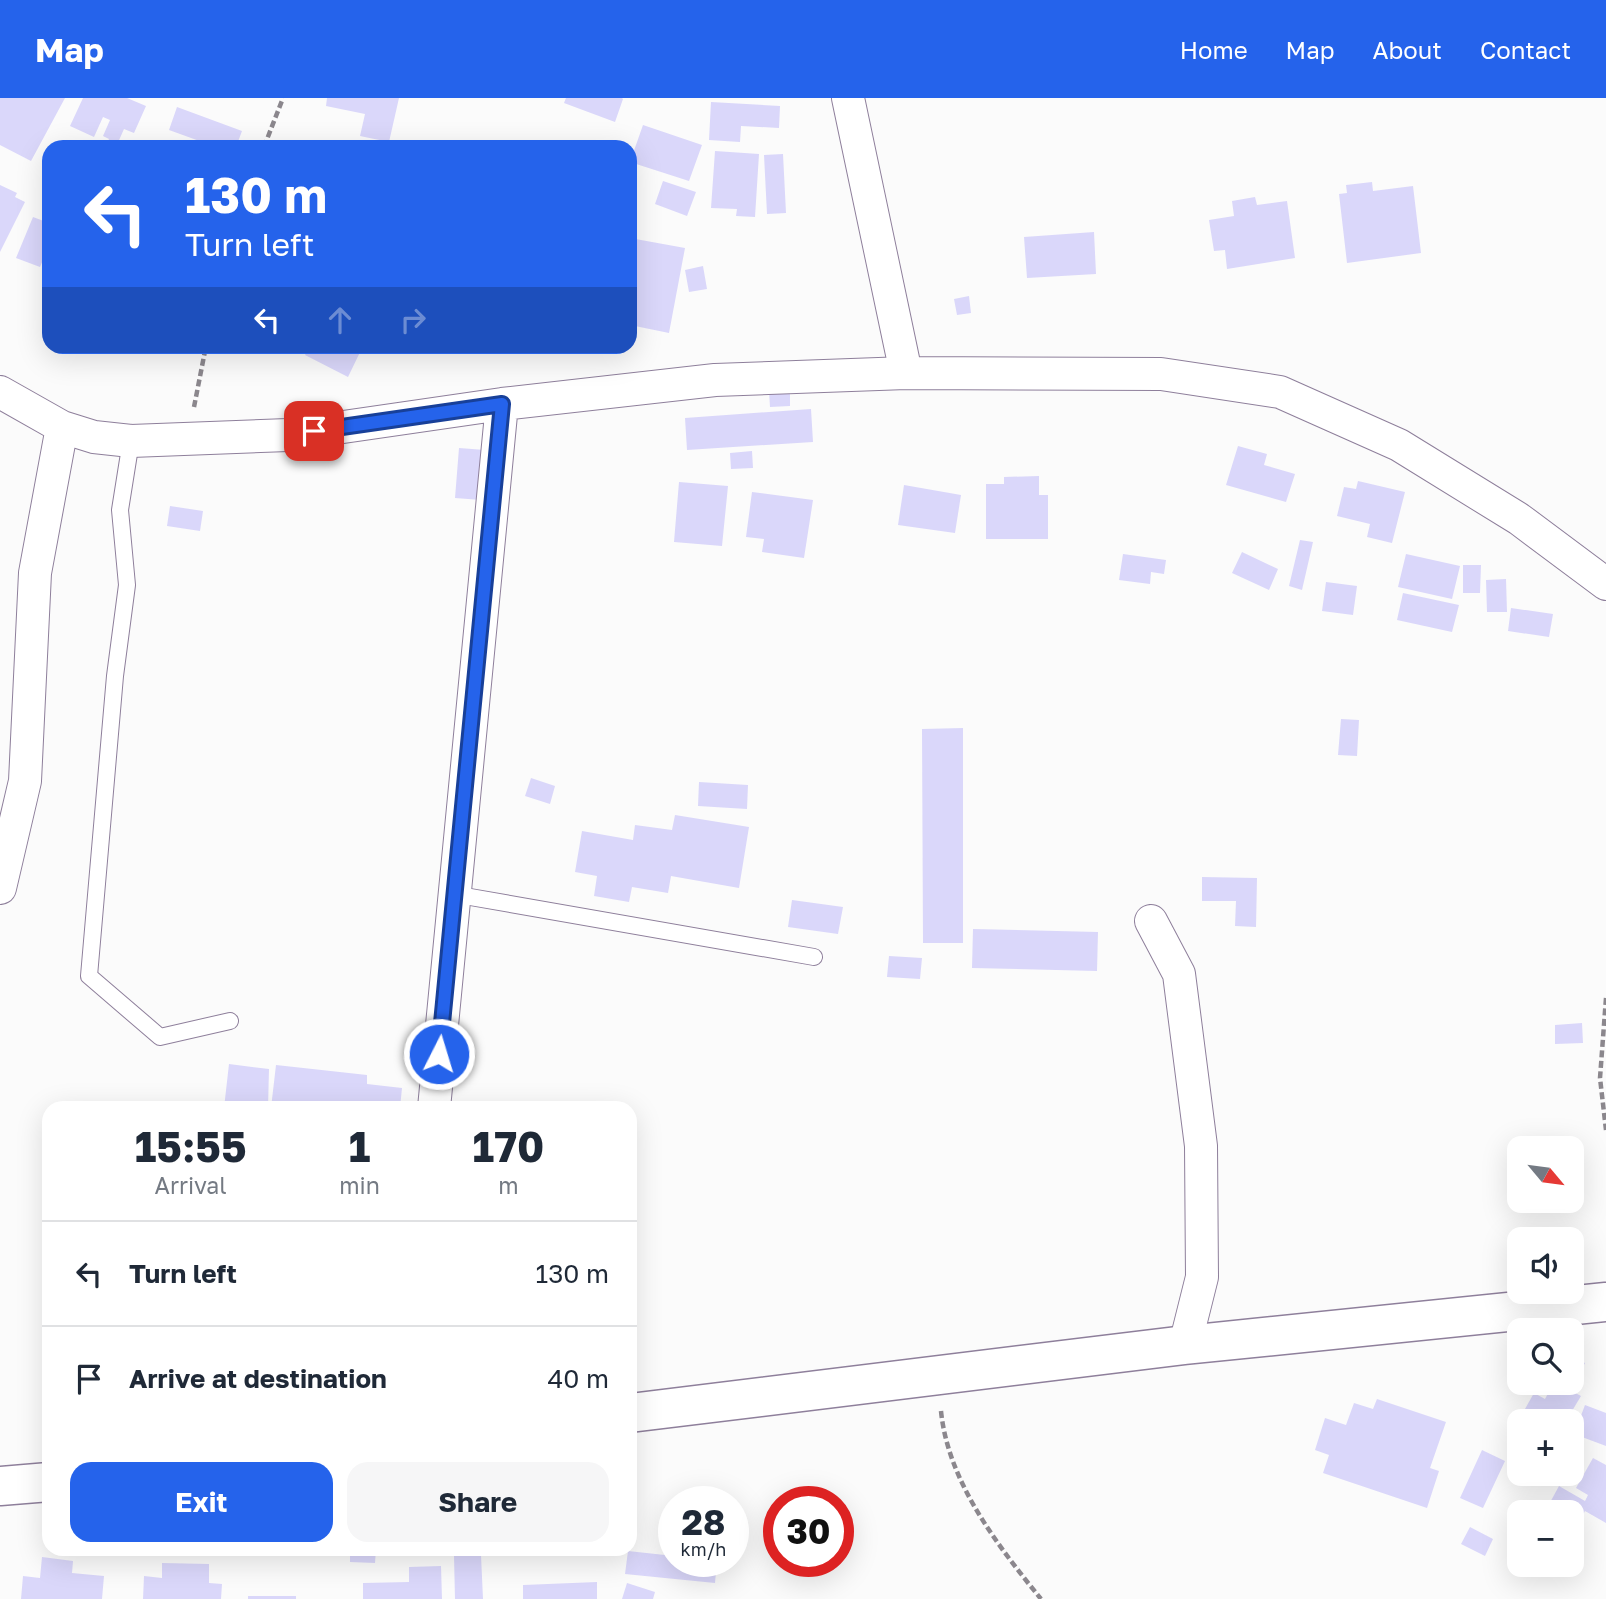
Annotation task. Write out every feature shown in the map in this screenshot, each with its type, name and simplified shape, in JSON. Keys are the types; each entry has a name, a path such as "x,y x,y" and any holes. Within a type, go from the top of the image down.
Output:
{"street":[{"path":"848,98 906,373"},
{"path":"0,392 62,427 94,437 131,441 288,435 502,404 715,380 906,373 1161,374 1280,391 1399,445 1519,519 1606,584"},
{"path":"435,1101 502,404"},
{"path":"0,888 25,781 35,573 62,427"},
{"path":"1151,921 1179,974 1201,1146 1202,1277 1185,1345"},
{"path":"637,1412 1185,1345 1606,1302"},
{"path":"0,1486 42,1483"}],"lane":[{"path":"131,441 120,510 127,584 115,676 89,975 160,1037 230,1021"},
{"path":"453,894 814,957"}],"path":[{"path":"267,140 283,98"},
{"path":"187,439 204,354"},
{"path":"1606,998 1600,1078 1606,1130"},
{"path":"938,1376 944,1437 972,1502 1041,1599"}],"building":[{"path":"0,98 65,98 31,161 0,145"},
{"path":"83,98 127,98 146,106 134,133 124,129 119,140 108,140 103,136 110,120 103,117 94,137 70,126"},
{"path":"327,98 399,98 389,140 360,136 365,114 326,106"},
{"path":"566,98 623,99 615,122 564,103"},
{"path":"711,102 780,106 779,128 741,126 740,142 709,140"},
{"path":"177,107 242,131 239,140 197,140 169,130"},
{"path":"643,125 702,145 689,181 637,164 637,142"},
{"path":"715,151 759,154 755,217 736,216 737,209 711,208"},
{"path":"783,154 786,213 767,214 764,155"},
{"path":"663,181 696,192 687,216 655,204"},
{"path":"1372,182 1373,191 1413,186 1421,253 1347,263 1339,194 1347,193 1346,185"},
{"path":"0,185 17,193 15,197 25,202 0,252"},
{"path":"1255,197 1257,205 1287,201 1295,258 1227,269 1225,250 1214,251 1209,220 1234,216 1232,201"},
{"path":"33,217 42,220 40,267 16,258"},
{"path":"1094,232 1096,274 1027,278 1024,237"},
{"path":"637,239 685,248 669,333 637,326"},
{"path":"703,266 707,289 689,292 685,270"},
{"path":"969,296 971,313 957,315 954,299"},
{"path":"306,354 359,354 348,377"},
{"path":"790,390 790,406 770,407 769,391"},
{"path":"811,409 813,442 687,450 685,418"},
{"path":"1238,446 1267,454 1264,465 1295,474 1286,502 1226,485"},
{"path":"459,448 485,450 481,500 455,498"},
{"path":"752,451 753,468 731,469 730,453"},
{"path":"1039,476 1039,495 1048,495 1048,539 986,539 986,484 1004,484 1004,477"},
{"path":"1358,481 1405,492 1392,543 1367,537 1370,524 1337,516 1344,487 1356,489"},
{"path":"679,482 728,486 722,546 674,542"},
{"path":"904,485 961,495 955,533 898,525"},
{"path":"752,492 813,500 804,558 762,552 764,539 746,537"},
{"path":"170,506 203,511 200,531 167,526"},
{"path":"1300,540 1313,542 1302,590 1289,586"},
{"path":"1242,552 1278,569 1269,590 1232,573"},
{"path":"1123,554 1166,560 1164,574 1151,572 1150,584 1119,580"},
{"path":"1406,554 1460,566 1452,599 1398,587"},
{"path":"1463,565 1481,565 1480,593 1463,593"},
{"path":"1506,579 1507,612 1487,612 1486,580"},
{"path":"1326,582 1357,586 1353,615 1322,611"},
{"path":"1403,593 1459,605 1452,632 1397,620"},
{"path":"1511,608 1553,614 1549,637 1508,631"},
{"path":"1341,719 1359,720 1357,756 1338,755"},
{"path":"963,728 963,943 923,943 922,729"},
{"path":"531,778 555,786 550,804 525,796"},
{"path":"699,782 748,785 747,809 698,806"},
{"path":"675,815 749,827 739,888 671,876 668,893 632,887 629,902 594,896 597,876 575,872 582,831 633,840 635,825 672,830"},
{"path":"1202,877 1257,878 1256,927 1235,926 1236,901 1202,901"},
{"path":"792,900 843,907 838,934 788,927"},
{"path":"973,929 1098,932 1097,971 972,968"},
{"path":"889,956 922,958 920,979 887,977"},
{"path":"1582,1023 1583,1043 1555,1044 1555,1025"},
{"path":"229,1064 269,1069 268,1101 225,1101"},
{"path":"276,1065 367,1075 367,1084 402,1088 401,1101 272,1101"},
{"path":"1533,1395 1545,1399 1547,1395 1581,1396 1573,1409 1525,1409"},
{"path":"1377,1399 1446,1422 1430,1468 1439,1471 1427,1508 1323,1473 1329,1455 1315,1450 1325,1418 1346,1425 1354,1403 1373,1409"},
{"path":"1585,1405 1606,1413 1606,1446 1584,1438"},
{"path":"1482,1450 1505,1461 1483,1508 1460,1498"},
{"path":"1593,1458 1606,1465 1606,1523 1584,1513 1584,1500 1588,1495 1576,1488 1584,1486 1584,1474"},
{"path":"1559,1486 1583,1500 1551,1500"},
{"path":"1470,1527 1493,1539 1485,1556 1461,1544"},
{"path":"637,1552 658,1554 658,1577 716,1577 715,1583 625,1574 627,1556 637,1556"},
{"path":"350,1556 376,1556 375,1563 350,1562"},
{"path":"454,1556 481,1556 483,1599 455,1599"},
{"path":"42,1557 73,1561 72,1573 104,1576 102,1599 21,1599 23,1576 40,1578"},
{"path":"162,1563 209,1564 209,1583 222,1584 221,1599 143,1599 144,1576 162,1578"},
{"path":"441,1566 442,1599 363,1599 363,1583 409,1582 409,1567"},
{"path":"597,1582 597,1599 523,1599 523,1585"},
{"path":"627,1583 655,1592 653,1599 622,1599"},
{"path":"248,1596 296,1596 296,1599 248,1599"}],"route":[{"path":"314,431 502,404 455,867 439,1054"}]}
